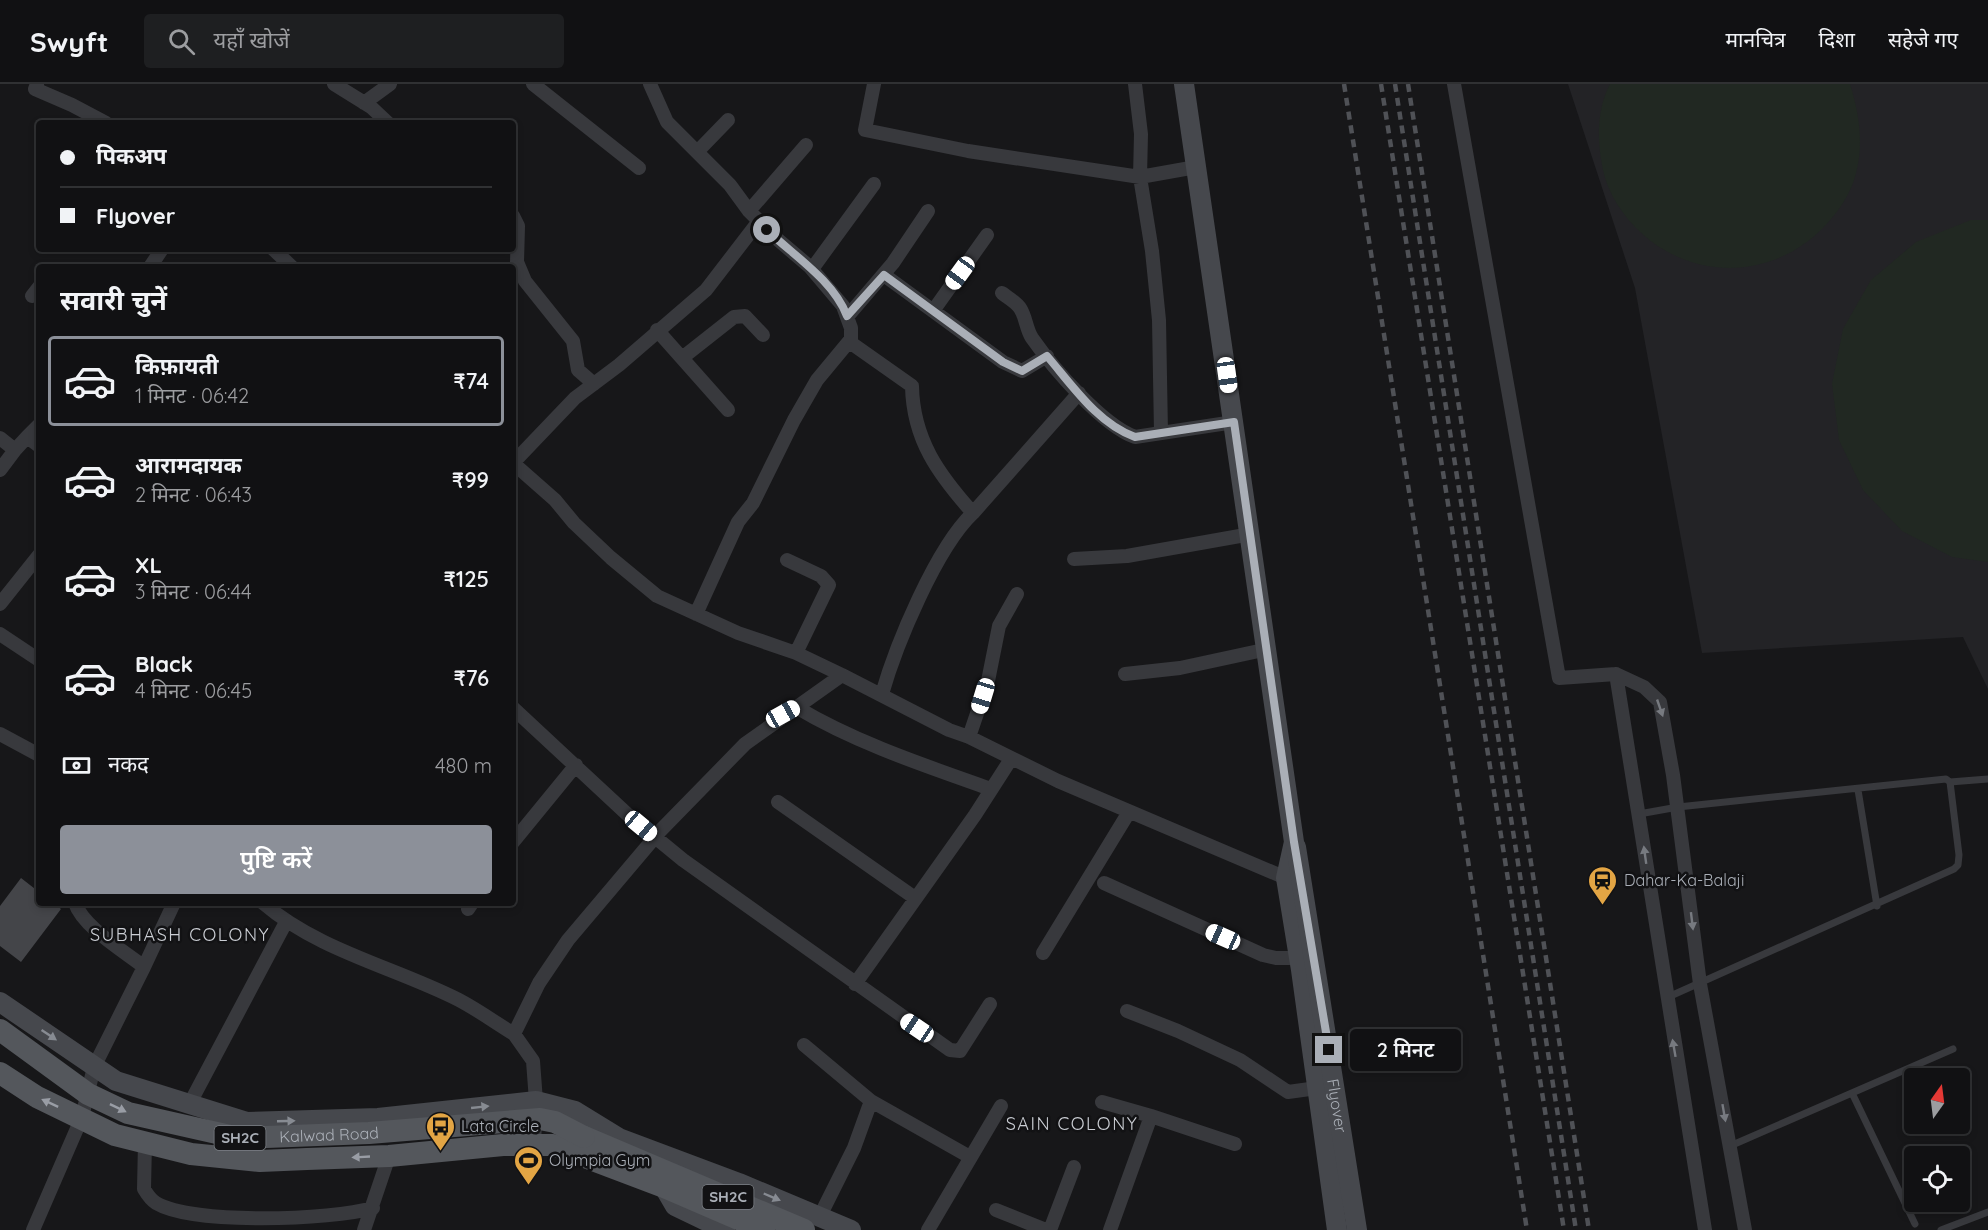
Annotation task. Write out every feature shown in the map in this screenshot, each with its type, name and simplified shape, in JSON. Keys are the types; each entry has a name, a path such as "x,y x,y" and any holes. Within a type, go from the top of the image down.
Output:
{"main road":[{"name":"Kalwad Road","path":"0,1030 88,1094 128,1113 239,1138 369,1133 540,1119 555,1122 580,1145"},
{"path":"0,1073 37,1097 116,1135 190,1154 260,1161 389,1155"},
{"name":"SH2C","path":"389,1155 503,1145 580,1145 635,1157 812,1224"},
{"path":"580,1145 664,1187 764,1230"}],"street":[{"path":"37,84 35,89 100,120"},
{"path":"334,84 364,103 384,120"},
{"path":"364,103 390,84"},
{"path":"533,84 639,168"},
{"path":"651,84 667,122 730,185 754,216 812,269 843,306 851,328 851,343 912,386 912,405 921,436 941,477 973,513"},
{"path":"874,84 865,130 968,151 1140,177 1196,167"},
{"path":"1135,84 1141,134 1140,177 1152,251 1159,320 1161,434"},
{"name":"Flyover","path":"1184,84 1268,649 1294,842 1305,892 1357,1230"},
{"path":"1454,84 1559,678 1616,674 1644,687 1660,702 1678,807 1700,984 1745,1230"},
{"path":"697,152 728,120"},
{"path":"516,460 575,398 706,290 754,216 806,145"},
{"path":"812,269 874,184"},
{"path":"847,316 884,275 928,211"},
{"path":"516,222 518,226 517,262 525,280 573,341 578,370 594,384"},
{"path":"933,310 987,234"},
{"path":"276,252 289,264"},
{"path":"884,275 1003,362 1022,371 1047,356"},
{"path":"1002,293 1020,307 1030,337 1078,393 1112,426 1125,434 1135,437 1234,422"},
{"path":"682,358 734,317 745,316 763,335"},
{"path":"657,330 728,410"},
{"path":"696,614 738,522 753,503 794,420 817,380 851,339"},
{"path":"882,694 911,618 929,580 958,532 1078,393"},
{"path":"0,470 36,428"},
{"path":"27,437 36,444"},
{"path":"0,438 15,450"},
{"path":"516,466 555,500 574,523 611,558 657,596 696,614 796,653 1011,759 1286,878"},
{"path":"1074,559 1127,555 1251,534"},
{"path":"0,604 36,559"},
{"path":"787,560 821,576 829,585 796,653"},
{"path":"969,737 988,681 999,626 1017,594"},
{"path":"0,634 36,658"},
{"path":"1125,674 1180,668 1268,649"},
{"path":"1616,674 1666,998 1705,1230"},
{"path":"514,1034 540,983 568,940 655,837 745,744 842,675"},
{"path":"796,707 814,718 899,755 991,789"},
{"path":"516,711 655,837 855,984 955,1052 960,1051 990,1004"},
{"path":"0,734 36,753"},
{"path":"855,984 1011,759"},
{"path":"516,838 576,765"},
{"path":"778,802 915,898"},
{"path":"1043,953 1129,812"},
{"path":"1294,842 1286,878 1300,958 1337,1230"},
{"path":"1104,883 1263,955 1276,958 1300,958"},
{"path":"76,906 78,912 88,922 144,967"},
{"path":"33,1230 82,1117 94,1067 173,906"},
{"path":"266,906 285,922 350,954 460,1000 514,1034 532,1061 536,1101 534,1144"},
{"path":"189,1105 285,922"},
{"path":"0,1002 116,1082 247,1122 378,1118 536,1101 575,1111 619,1138 739,1183 812,1224 850,1230"},
{"path":"1127,1011 1178,1031 1240,1060 1288,1092 1317,1088"},
{"path":"804,1045 871,1101 970,1157"},
{"path":"812,1224 854,1148 871,1101"},
{"path":"1102,1102 1235,1144"},
{"path":"928,1230 1001,1106"},
{"path":"1110,1230 1151,1116"},
{"path":"146,1142 144,1189 154,1202 167,1208 216,1216 287,1219 351,1214 373,1208"},
{"path":"363,1230 373,1208 389,1155"},
{"path":"996,1210 1048,1230 1074,1167"},
{"path":"664,1187 675,1206 725,1230"}],"lane":[{"path":"1639,814 1678,807 1946,779 1950,782 1988,779"},
{"path":"1666,998 1877,906 1958,865 1950,782"},
{"path":"1857,790 1877,906"},
{"path":"1730,1146 1953,1049"},
{"path":"1852,1093 1915,1224"},
{"path":"1941,1230 1988,1212"}],"shaded area":[{"path":"1568,84 1988,84 1988,689 1963,637 1702,653 1635,288"},
{"path":"1610,84 1850,84 1858,117 1860,139 1860,151 1851,189 1821,230 1800,247 1776,259 1752,266 1727,268 1702,265 1678,257 1656,244 1635,227 1617,204 1608,187 1600,150 1599,130 1603,102"},
{"path":"1971,220 1988,220 1988,562 1952,557 1902,531 1863,490 1839,440 1832,384 1843,329 1871,280 1916,242"}],"building":[{"path":"21,878 36,890 36,906 58,906 61,909 21,962 0,946 0,906"}],"railway":[{"path":"1344,84 1527,1230"},
{"path":"1381,84 1564,1230"},
{"path":"1395,84 1576,1230"},
{"path":"1408,84 1589,1230"}],"place":[{"name":"Dahar-Ka-Balaji","path":"1603,906"},
{"name":"Lata Circle","path":"440,1152"},
{"name":"Olympia Gym","path":"528,1186"}],"district":[{"name":"SUBHASH COLONY","path":"180,935"},
{"name":"SAIN COLONY","path":"1072,1124"}],"route":[{"path":"767,230 810,267 843,306 847,316 884,275 1003,362 1022,371 1047,356 1078,393 1112,426 1125,434 1135,437 1234,422 1294,842 1305,892 1329,1050"}]}
